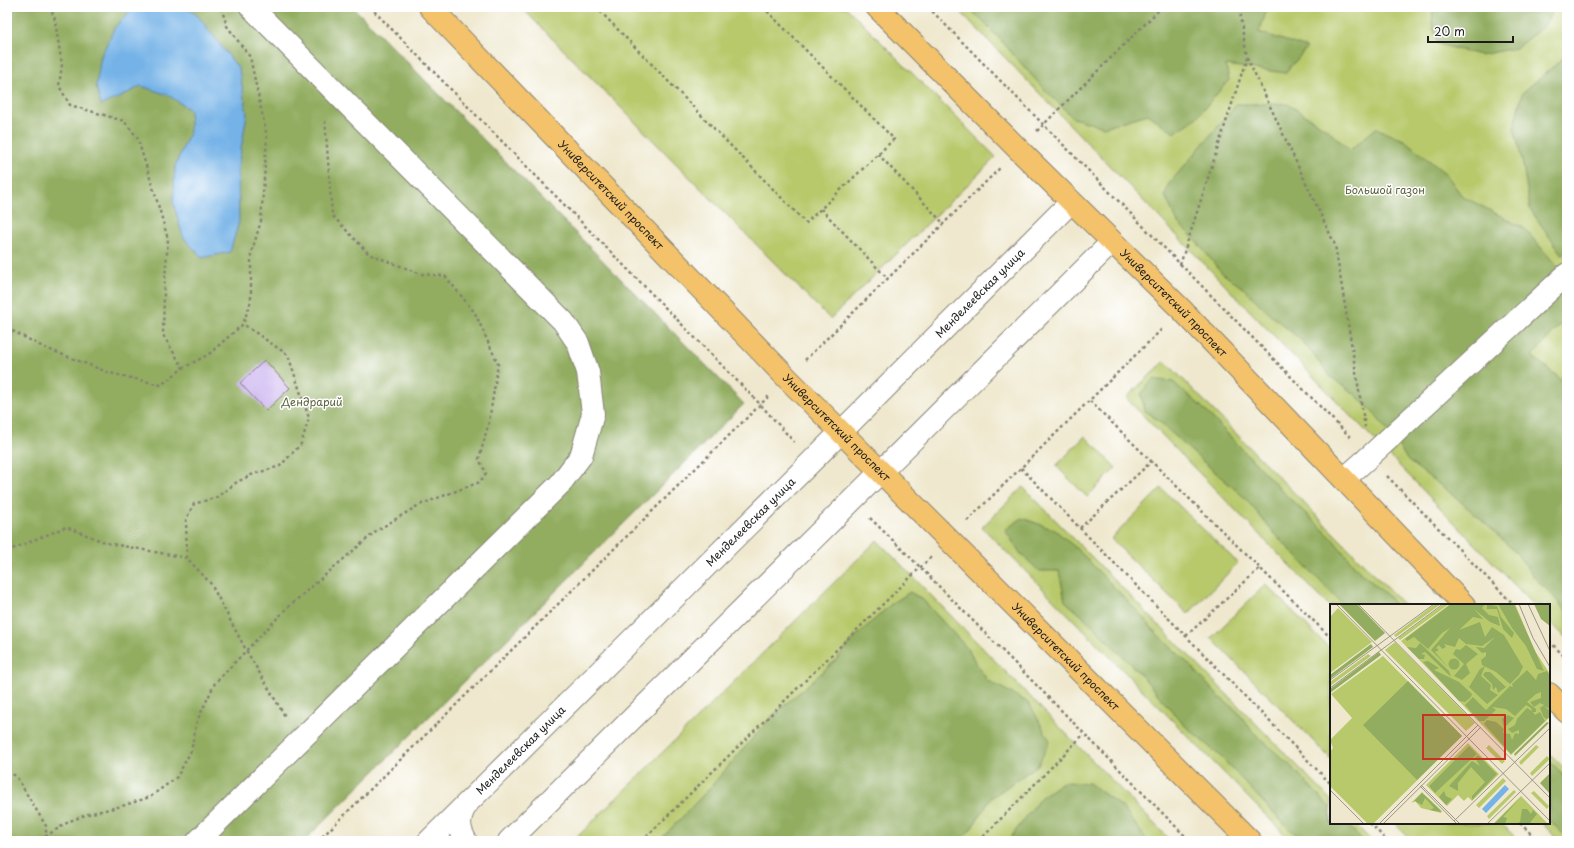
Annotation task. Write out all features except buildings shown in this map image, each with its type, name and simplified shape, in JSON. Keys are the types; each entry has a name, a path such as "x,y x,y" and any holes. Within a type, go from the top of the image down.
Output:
{"main road":[{"name":"Университетский проспект","path":"430,7 787,378 1250,841"},
{"name":"Университетский проспект","path":"877,7 1071,202 1182,310 1463,604"},
{"path":"1550,695 1567,712"}],"street":[{"path":"198,841 560,484 581,456 593,414 588,372 578,343 563,321 251,7"},
{"name":"Менделеевская улица","path":"429,841 842,432 1071,202"},
{"path":"509,841 1112,242"},
{"path":"1344,479 1567,274"},
{"path":"466,841 461,833 459,823 461,812 467,803"}],"path":[{"path":"48,7 54,15 62,64 60,86 70,106 124,121 137,138 156,194 168,239 164,291 163,335 183,368"},
{"path":"7,328 43,346 117,375 161,385 183,368 209,354 243,324 251,301 251,254 261,221 267,136 250,56 227,26 221,7"},
{"path":"370,7 760,404 812,461"},
{"path":"596,7 806,223 894,139 763,7"},
{"path":"928,7 1513,604"},
{"path":"318,841 1019,150 1162,7"},
{"path":"1238,7 1247,57 1335,245 1369,457"},
{"path":"1180,265 1247,57"},
{"path":"41,841 46,836 70,821 88,814 122,806 150,797 177,777 191,751 197,721 215,683 287,608 376,531 419,505 480,482 486,473 480,459 498,364 475,313 446,276 421,274 369,254 332,215 328,152 320,77"},
{"path":"878,154 944,224"},
{"path":"821,209 888,279"},
{"path":"642,841 1182,310"},
{"path":"187,558 186,519 194,504 217,497 237,482 251,475 280,466 301,444 309,418 288,355 243,324"},
{"path":"1090,401 1330,637"},
{"path":"1080,528 1152,461"},
{"path":"1021,468 1330,783"},
{"path":"851,500 920,567 1190,841"},
{"path":"7,551 66,527 107,543 187,558 211,584 276,702 301,740"},
{"path":"1186,636 1260,568"},
{"path":"1550,642 1567,659"},
{"path":"979,841 1084,734"},
{"path":"7,772 16,776 46,826 46,841"},
{"path":"1371,824 1387,841"},
{"path":"1521,824 1538,841"}],"green space":[{"name":"Дендрарий","path":"7,7 353,7 744,404 304,841 7,841"},
{"path":"521,7 846,7 996,157 830,319"},
{"name":"Большой газон","path":"956,7 1567,7 1567,639 1550,622 1550,604 1533,604"},
{"path":"968,7 1268,7 1259,32 1307,48 1285,73 1226,65 1229,80 1195,119 1174,133 1148,114 1104,127 1073,118 1042,87 997,36"},
{"path":"1433,7 1554,7 1545,25 1516,48 1480,55 1438,44 1432,24"},
{"path":"1567,55 1567,250 1562,255 1530,209 1523,165 1514,127 1522,93"},
{"path":"1237,104 1288,104 1328,130 1350,150 1376,128 1404,140 1446,174 1462,196 1524,228 1562,272 1567,286 1567,317 1532,356 1567,384 1567,613 1554,597 1535,578 1517,554 1452,494 1408,461 1395,440 1375,415 1356,395 1331,377 1302,341 1271,315 1243,288 1222,273 1197,242 1178,223 1165,196 1168,185"},
{"path":"1165,361 1403,604 1330,604 1330,607 1126,398"},
{"path":"1153,379 1173,382 1201,406 1287,496 1330,536 1357,569 1388,596 1394,604 1342,604 1275,534 1245,498 1158,420 1145,411 1141,394"},
{"path":"1085,436 1116,468 1087,497 1056,466"},
{"path":"1023,487 1330,799 1330,824 1355,824 1372,841 1291,841 982,527"},
{"path":"1161,488 1238,563 1188,614 1111,539"},
{"path":"1022,518 1055,530 1077,549 1142,616 1158,635 1192,667 1218,696 1238,712 1252,731 1293,768 1330,808 1330,824 1346,824 1364,841 1303,841 1278,818 1221,757 1184,725 1142,676 1088,621 1065,601 1059,571 1039,571 1021,554 1005,530"},
{"path":"877,540 1171,841 573,841"},
{"path":"1266,584 1330,649 1330,758 1211,638"},
{"path":"910,592 923,600 966,647 987,680 1029,703 1050,741 1038,765 991,798 971,829 959,841 659,841 708,790 769,719 836,660 855,637 890,605"},
{"path":"1550,754 1567,771 1567,841 1559,841 1543,824 1550,824"},
{"path":"1550,761 1567,779 1567,838 1550,821"},
{"path":"1063,782 1089,783 1121,806 1148,841 1012,841 1011,837 1041,797"},
{"path":"1395,824 1502,824 1519,841 1412,841"}],"water":[{"path":"134,7 187,7 198,16 239,69 247,114 238,167 239,222 230,252 202,258 183,237 173,202 175,166 190,131 190,110 168,95 141,86 121,97 101,105 96,86 101,56 115,27"}]}
